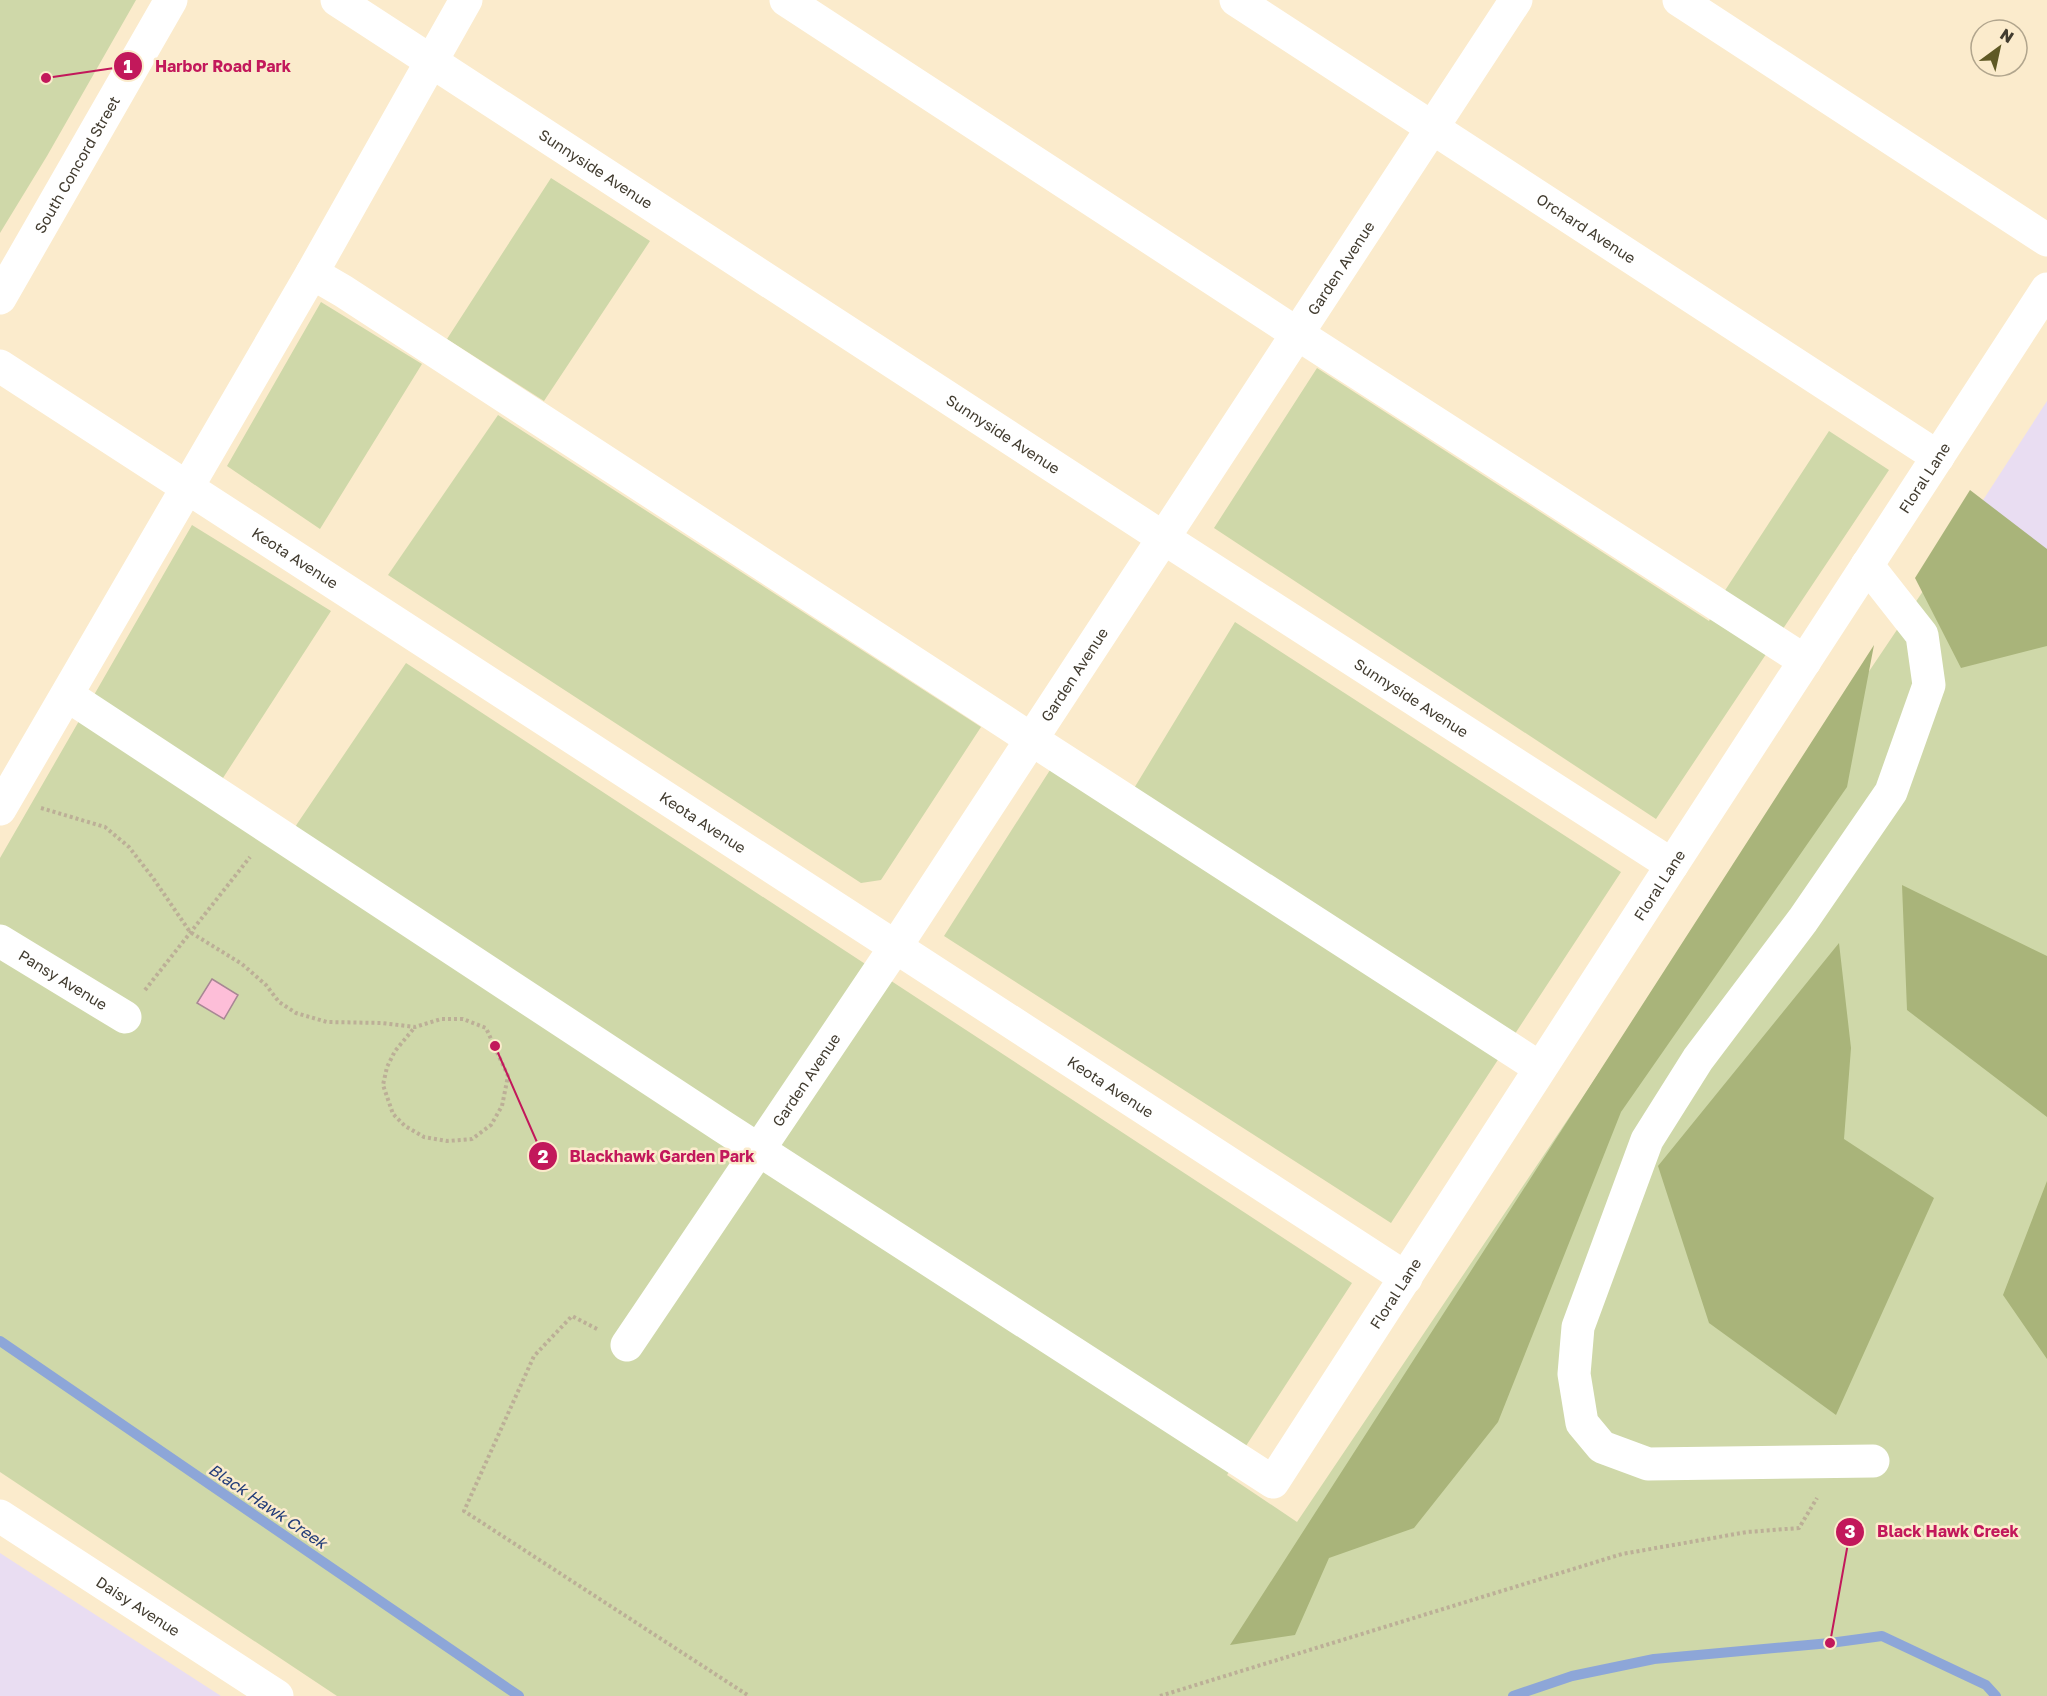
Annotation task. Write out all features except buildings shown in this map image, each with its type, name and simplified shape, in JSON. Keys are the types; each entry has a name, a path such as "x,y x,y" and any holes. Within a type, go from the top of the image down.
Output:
{"street":[{"name":"South Concord Street","path":"0,298 171,0"},
{"name":"Sunnyside Avenue","path":"337,0 1162,537 1672,865"},
{"path":"3,803 312,273 466,0"},
{"path":"786,0 1805,662"},
{"name":"Orchard Avenue","path":"1236,0 1938,456"},
{"name":"Garden Avenue","path":"627,1345 896,946 1516,0"},
{"path":"1679,0 2047,240"},
{"path":"312,273 1540,1068"},
{"name":"Floral Lane","path":"758,1149 1273,1482 2047,289"},
{"name":"Keota Avenue","path":"0,366 1406,1278"},
{"path":"1867,565 1922,635 1929,685 1895,782 1891,792 1803,920 1698,1059 1647,1140 1578,1327 1574,1374 1582,1423 1602,1447 1648,1464 1873,1461"},
{"path":"67,695 758,1149"},
{"name":"Pansy Avenue","path":"0,941 125,1017"},
{"name":"Daisy Avenue","path":"0,1516 277,1696"}],"path":[{"path":"3,803 105,827 129,847 190,932 242,964 266,985 279,1002 296,1013 327,1022 382,1023 415,1027 441,1019 463,1019 486,1028 508,1076 502,1106 491,1125 472,1139 447,1141 424,1137 405,1126 393,1114 383,1085 387,1067 395,1051 415,1027"},
{"path":"125,1017 271,830"},
{"path":"627,1345 572,1316 534,1356 464,1511 749,1696"},
{"path":"1160,1696 1622,1554 1747,1532 1799,1528 1839,1462"}],"shaded area":[{"path":"2047,401 2047,598 1956,542"},
{"path":"0,1553 221,1696 0,1696"}],"green space":[{"path":"0,0 136,0 0,233"},
{"path":"551,178 650,241 544,401 447,339"},
{"path":"321,302 422,364 320,529 227,466"},
{"path":"1317,368 1709,621 1724,592 1829,431 1889,470 1656,819 1214,528"},
{"path":"498,415 981,727 881,880 861,883 388,575"},
{"path":"1970,490 2047,549 2047,646 1961,668 1915,578"},
{"path":"192,525 331,611 223,778 282,852 297,824 406,663 1352,1283 1227,1475 1297,1522 1956,542 2047,598 2047,1696 337,1696 0,1472 0,858"},
{"path":"1235,622 1621,872 1391,1223 944,936 1050,770 1119,813"},
{"path":"1874,645 1847,787 1621,1112 1498,1422 1414,1528 1329,1558 1295,1635 1230,1645"},
{"path":"1902,885 2047,956 2047,1117 1907,1010"},
{"path":"1839,943 1851,1048 1844,1139 1934,1198 1836,1415 1709,1323 1658,1166"},
{"path":"2047,1181 2047,1359 2003,1295"}],"waterway":[{"name":"Black Hawk Creek","path":"0,1341 519,1696"},
{"name":"Black Hawk Creek","path":"1513,1696 1572,1676 1654,1659 1882,1636 1986,1685 1996,1696"}],"place":[{"name":"Harbor Road Park","path":"46,78"},
{"name":"Blackhawk Garden Park","path":"495,1046"},
{"name":"Black Hawk Creek","path":"1830,1643"}]}
